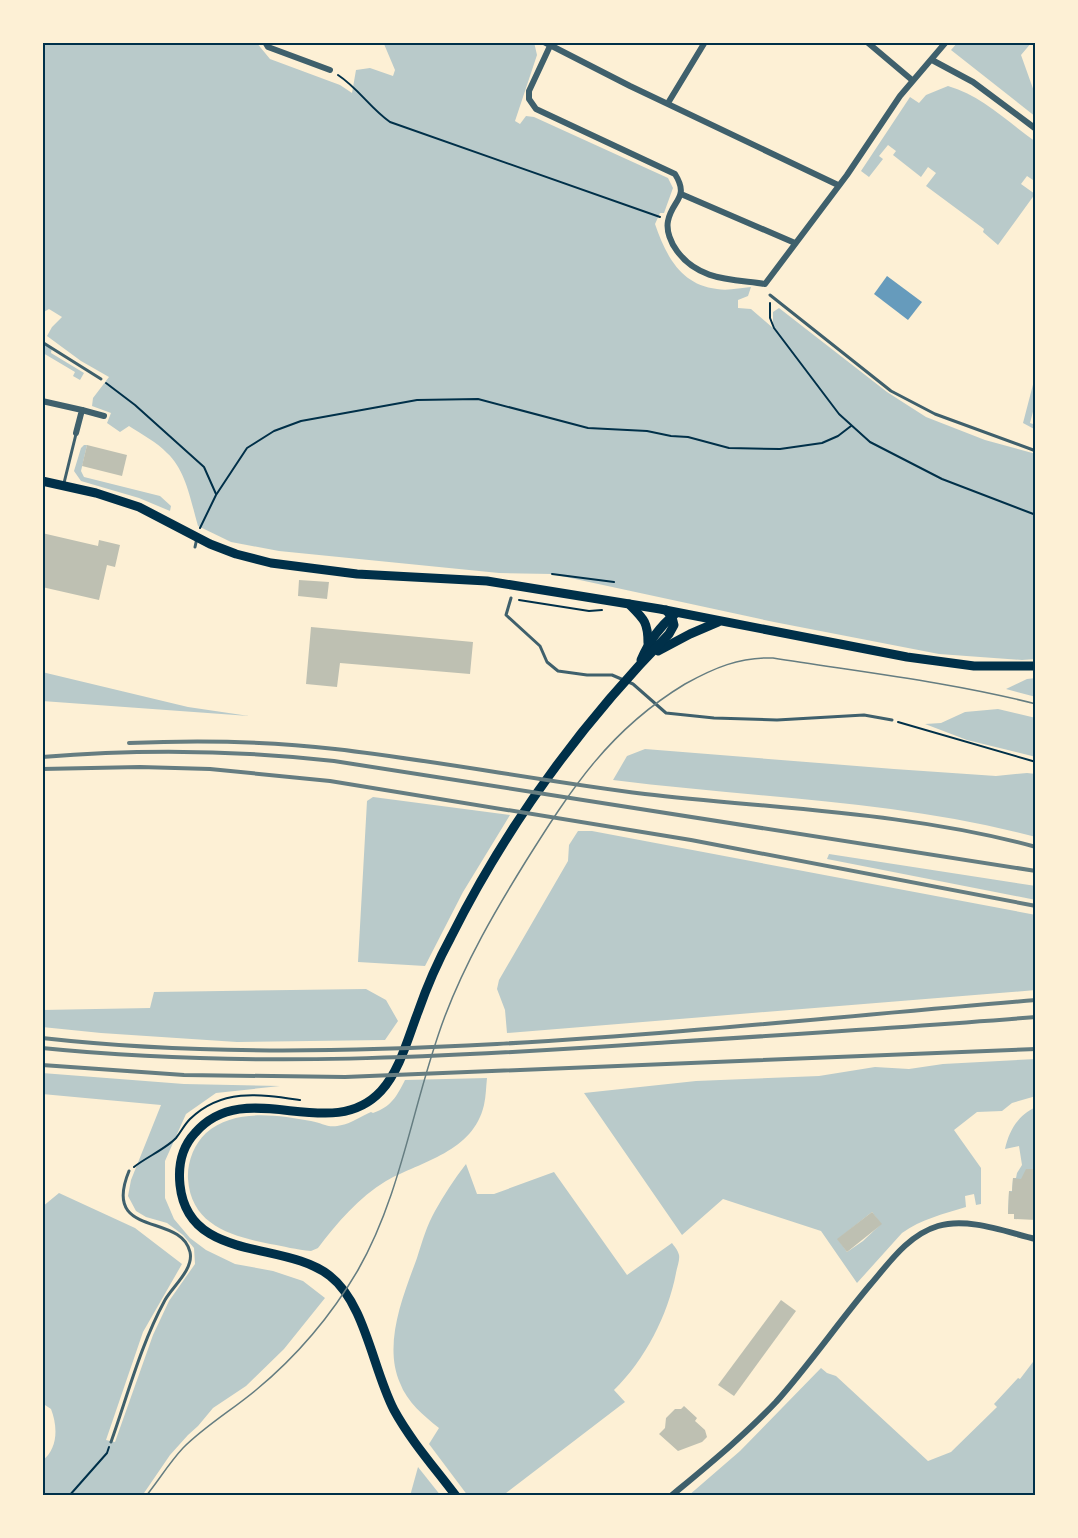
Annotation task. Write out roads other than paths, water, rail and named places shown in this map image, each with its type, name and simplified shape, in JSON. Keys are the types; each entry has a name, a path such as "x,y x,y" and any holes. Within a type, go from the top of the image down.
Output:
{"main road":[{"path":"42,481 96,493 139,507 196,542 271,563 357,574 487,581 629,604 907,657 974,666 1036,666"},
{"path":"629,604 648,627 648,643"},
{"path":"639,665 648,643 669,612"},
{"path":"456,1496 395,1411 381,1381 358,1315 338,1282 322,1270 303,1261 237,1246 214,1236 192,1216 182,1196 180,1167 186,1146 199,1128 218,1115 252,1107 334,1113 354,1109 381,1090 392,1074 447,944 500,851 574,741 639,665 669,634 674,625 669,612"},
{"path":"639,665 667,645 719,621"}],"street":[{"path":"265,42 268,46 330,70"},
{"path":"668,104 705,42"},
{"path":"867,42 912,80"},
{"path":"838,185 547,44 529,91 529,99 536,109 675,174 680,182 681,194 668,220 669,233 674,246 691,266 703,273 718,278 765,284 838,185 912,80 946,42"},
{"path":"932,60 973,82 1036,129"},
{"path":"681,194 795,243"},
{"path":"42,401 104,416"},
{"path":"76,433 82,410"},
{"path":"671,1496 740,1438 777,1401 851,1308 909,1242 938,1226 958,1223 1036,1239"}],"lane":[{"path":"770,295 891,391 935,414 1036,451"},
{"path":"42,342 101,379"},
{"path":"63,486 76,433"},
{"path":"511,598 507,615 540,646 547,662 558,671 587,675 612,675 633,684 666,713 714,718 777,720 864,715 892,720"},
{"path":"111,1442 150,1332 166,1299 190,1263 190,1251 182,1238 163,1227 140,1221 130,1213 122,1196 129,1171"}],"water":[{"path":"887,276 922,302 908,320 874,294"}],"tram line":[{"path":"146,1496 183,1448 200,1432 256,1390 299,1349 348,1287 373,1240 386,1209 434,1048 453,996 472,956 526,861 576,785 613,741 635,721 658,702 696,678 717,668 761,658 938,683 1036,704"}],"railway":[{"path":"129,743 232,742 335,749 645,794 891,819 988,835 1036,847"},
{"path":"42,757 188,752 334,761 1036,871"},
{"path":"42,769 140,767 210,769 330,781 691,840 1036,906"},
{"path":"42,1038 213,1049 326,1050 440,1047 632,1035 1036,1000"},
{"path":"42,1048 196,1058 350,1059 503,1053 1036,1017"},
{"path":"42,1065 184,1075 345,1077 1036,1049"}]}
